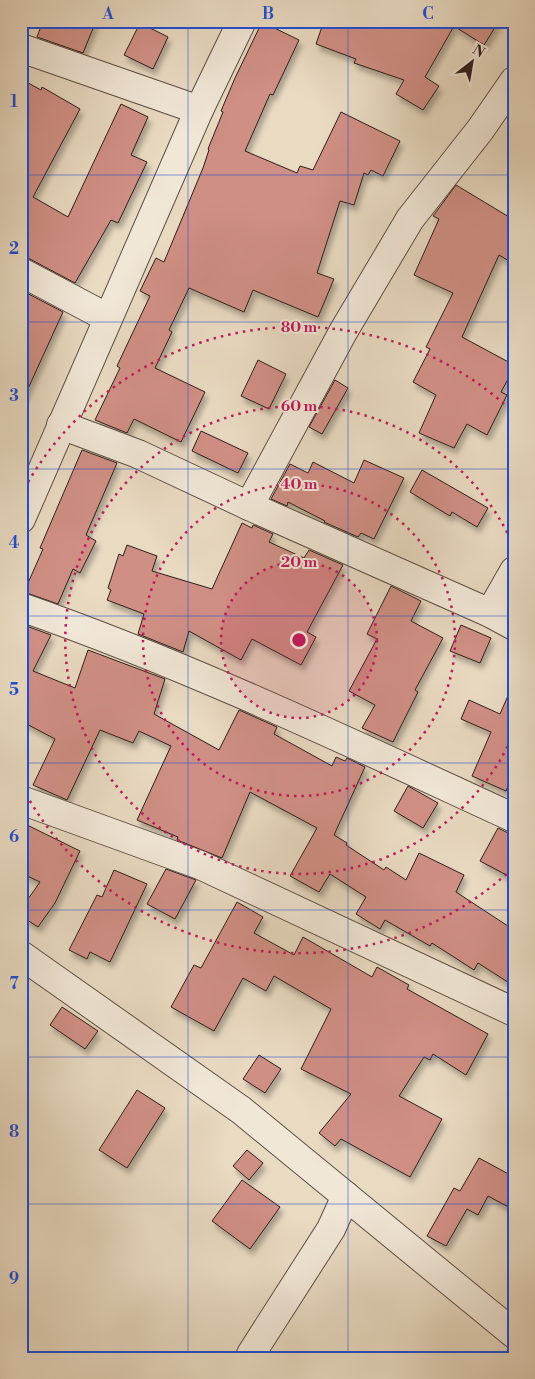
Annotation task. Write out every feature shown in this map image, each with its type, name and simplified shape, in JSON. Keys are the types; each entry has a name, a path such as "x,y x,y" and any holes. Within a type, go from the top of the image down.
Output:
{"street":[{"path":"21,519 199,110 242,21"},
{"path":"21,48 199,110"},
{"path":"249,506 343,332 410,219 480,130 514,81"},
{"path":"21,272 108,318"},
{"path":"61,425 138,454 514,626"},
{"path":"490,614 514,571"},
{"path":"21,607 83,628 265,703 514,818"},
{"path":"21,800 200,865 514,1012"},
{"path":"21,955 241,1110 514,1334"},
{"path":"251,1354 331,1229 346,1196"}],"building":[{"path":"43,21 96,21 83,53 37,37"},
{"path":"324,21 499,21 484,45 454,26 425,77 439,86 423,110 396,94 404,80 354,63 356,59 316,44"},
{"path":"262,22 299,40 273,95 270,94 245,151 297,173 300,166 313,170 341,112 400,141 383,176 371,170 368,175 364,173 354,205 340,201 317,273 334,279 318,317 253,290 244,312 189,288 169,330 172,332 155,368 205,392 181,442 134,419 127,433 95,420 120,368 117,366 150,296 140,291 156,258 164,262 203,168 208,149 223,112 221,111"},
{"path":"140,23 168,37 153,69 124,55"},
{"path":"21,79 41,90 42,87 80,109 33,197 68,217 121,104 148,117 131,155 147,162 118,223 111,220 75,283 28,258 21,257"},
{"path":"456,185 514,220 514,264 499,255 462,337 514,365 514,368 501,392 507,395 487,435 467,424 454,448 419,433 436,395 413,382 430,349 426,347 453,293 414,275 439,219 433,216"},
{"path":"21,290 63,312 21,404"},
{"path":"258,360 286,374 269,409 241,396"},
{"path":"335,380 348,388 322,434 309,427"},
{"path":"201,431 248,453 238,473 192,451"},
{"path":"82,450 117,463 86,535 96,541 80,573 73,569 58,604 24,592 43,549 40,548"},
{"path":"364,460 404,478 374,539 361,533 358,537 324,522 288,502 287,506 271,499 290,464 308,473 313,462 354,483"},
{"path":"422,470 488,508 477,527 452,512 450,516 410,492"},
{"path":"242,523 252,528 253,525 273,534 269,542 304,558 309,550 343,565 307,632 316,637 301,665 252,639 241,660 189,631 183,652 138,634 144,614 107,600 111,590 108,588 119,554 123,556 127,545 157,556 152,571 212,589"},
{"path":"391,586 421,601 411,621 443,638 415,690 418,692 393,742 362,728 375,705 349,691 377,639 367,634"},
{"path":"21,624 51,635 33,671 75,688 88,650 165,679 154,714 219,750 239,710 277,727 274,734 332,766 336,757 345,761 347,758 365,767 334,835 384,870 386,867 406,880 419,853 464,875 456,892 514,930 514,986 478,963 474,970 432,943 430,946 385,920 380,929 356,914 366,897 330,874 319,892 290,876 317,828 250,792 222,858 177,840 178,837 137,820 171,746 139,731 133,743 100,730 67,800 33,785 55,739 21,721"},
{"path":"461,625 491,638 480,663 450,651"},
{"path":"514,682 514,772 506,791 472,776 491,732 461,719 469,700 500,714"},
{"path":"408,786 438,803 423,828 394,811"},
{"path":"21,822 80,851 55,903 38,927 21,916 21,909 40,882 21,873"},
{"path":"498,828 514,836 514,879 480,861"},
{"path":"166,869 196,880 175,919 147,904"},
{"path":"114,870 147,884 110,962 90,952 87,959 69,950 97,895 102,897"},
{"path":"237,902 263,917 254,933 294,955 303,937 372,977 377,967 409,985 407,989 488,1034 466,1075 433,1054 430,1060 424,1057 399,1096 442,1119 410,1177 341,1139 335,1146 319,1133 351,1094 301,1069 331,1009 274,976 266,991 243,978 214,1031 171,1007 194,965 201,968"},
{"path":"62,1007 98,1031 85,1049 50,1025"},
{"path":"259,1055 281,1069 265,1093 243,1079"},
{"path":"137,1090 165,1108 127,1168 99,1150"},
{"path":"247,1150 263,1163 249,1180 233,1166"},
{"path":"479,1158 514,1177 514,1210 488,1196 478,1215 467,1209 446,1246 427,1236 454,1188 460,1191"},
{"path":"242,1180 280,1207 250,1249 212,1221"}]}
